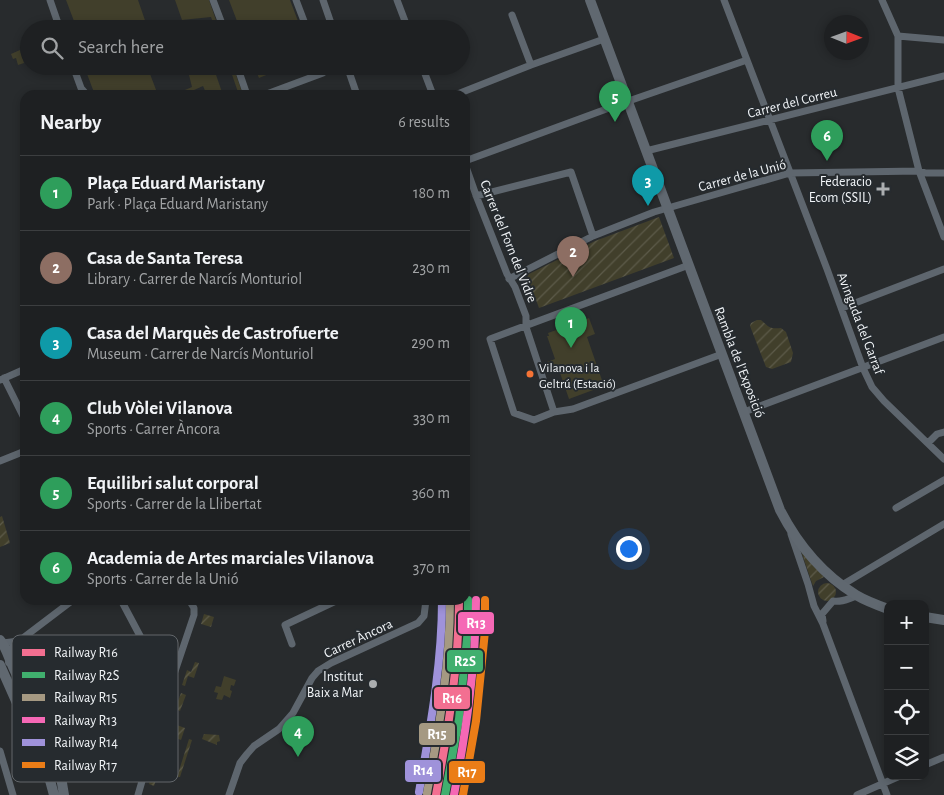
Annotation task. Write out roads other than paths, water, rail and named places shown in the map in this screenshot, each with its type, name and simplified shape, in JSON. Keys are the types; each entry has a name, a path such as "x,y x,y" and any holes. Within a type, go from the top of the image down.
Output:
{"street":[{"path":"50,0 57,20"},
{"path":"213,0 221,20"},
{"path":"296,0 304,20"},
{"path":"323,0 331,20"},
{"path":"397,0 405,20"},
{"name":"Rambla de l'Exposició","path":"590,0 780,510 798,540 831,578 857,596 884,607"},
{"name":"Avinguda del Garraf","path":"724,0 842,308 863,368 872,387 944,459"},
{"path":"882,0 898,37 898,88 919,171 944,237"},
{"path":"512,15 531,65"},
{"path":"898,37 944,40"},
{"path":"468,90 604,38"},
{"path":"470,159 747,60"},
{"path":"76,75 83,90"},
{"path":"240,75 245,90"},
{"path":"276,90 310,75"},
{"path":"350,75 355,90"},
{"path":"425,75 431,90"},
{"name":"Carrer del Correu","path":"646,151 944,76"},
{"name":"Carrer de la Unió","path":"509,280 593,236 668,208 790,173 919,171 944,173"},
{"path":"476,196 571,172 593,236"},
{"name":"Carrer del Forn del Vidre","path":"470,179 509,280 515,287 526,316 526,327 554,412"},
{"path":"689,265 490,339 514,413 534,420 554,412 573,409 722,354"},
{"path":"842,308 944,268"},
{"path":"744,412 944,337"},
{"path":"20,371 2,379 20,411"},
{"path":"928,443 938,434 944,432"},
{"path":"0,460 20,453"},
{"path":"896,508 944,480"},
{"path":"842,585 944,524"},
{"name":"Rambla de l'Exposició","path":"788,525 814,606 823,624 887,795"},
{"path":"823,624 822,614 833,602 857,596"},
{"path":"27,635 66,605"},
{"path":"124,605 140,635"},
{"path":"178,662 194,615 192,605"},
{"path":"292,644 285,625 327,605"},
{"name":"Carrer Àncora","path":"230,795 240,763 254,746 279,729 290,716 318,671 331,663 418,623 424,616 425,605"},
{"path":"929,618 944,620"},
{"path":"1,643 5,663 12,681"},
{"path":"5,663 12,651"},
{"path":"0,751 13,795"},
{"path":"929,764 944,757"},
{"path":"857,795 891,780"},
{"path":"50,782 54,795"},
{"path":"61,782 64,795"},
{"path":"138,795 142,782"}],"rail line":[{"name":"R13","path":"454,795 470,698 476,625 476,600"},
{"name":"R17","path":"463,795 476,721 485,631 485,600"},
{"name":"R14","path":"419,792 438,672 442,605"},
{"name":"R15","path":"427,793 440,721 446,673 450,605"},
{"name":"R16","path":"436,795 449,722 455,674 459,605"},
{"name":"R2S","path":"445,795 459,719 468,629 468,605"}],"place":[{"name":"Equilibri salut corporal","path":"615,122"},
{"name":"Academia de Artes marciales Vilanova","path":"827,161"},
{"name":"Federacio Ecom (SSIL)","path":"883,189"},
{"name":"Casa del Marquès de Castrofuerte","path":"648,206"},
{"name":"Casa de Santa Teresa","path":"573,277"},
{"name":"Plaça Eduard Maristany","path":"571,348"},
{"name":"Vilanova i la Geltrú (Estació)","path":"530,374"},
{"name":"Institut Baix a Mar","path":"373,684"},
{"name":"Club Vòlei Vilanova","path":"298,757"}]}
